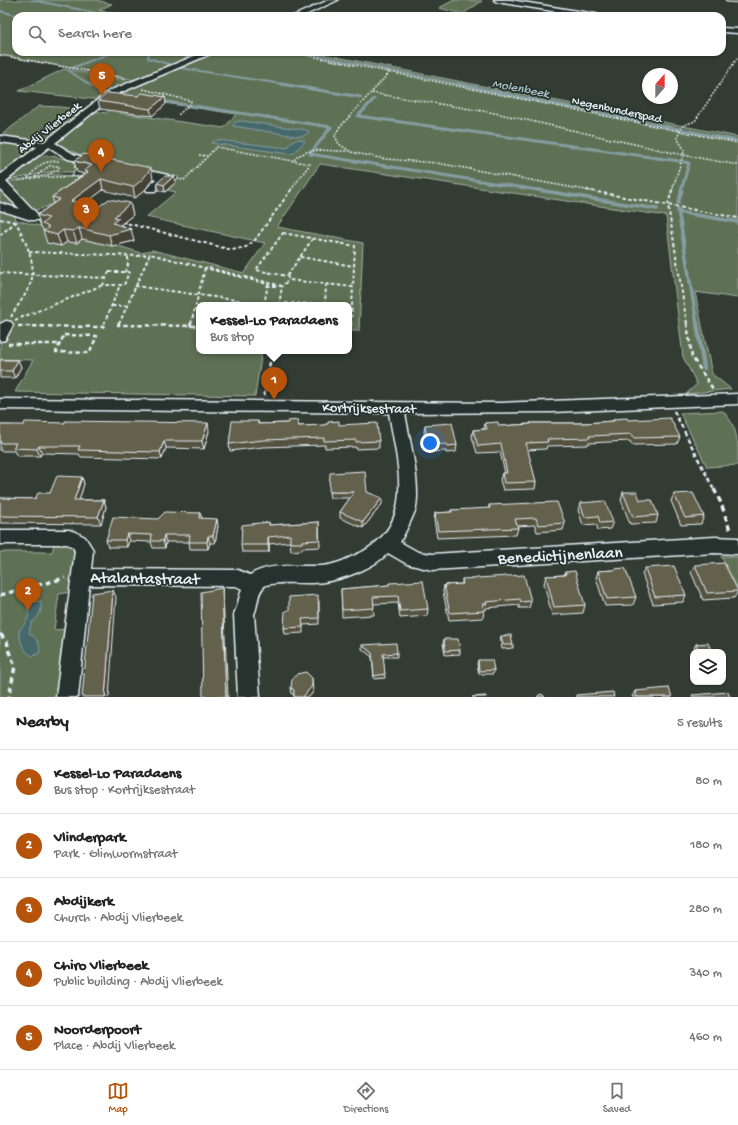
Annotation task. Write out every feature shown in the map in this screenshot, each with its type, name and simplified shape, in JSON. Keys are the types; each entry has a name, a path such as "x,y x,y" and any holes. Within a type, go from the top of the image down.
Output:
{"street":[{"path":"497,0 571,12"},
{"path":"306,12 331,1"},
{"path":"726,30 738,31"},
{"name":"Abdij Vlierbeek","path":"0,180 35,155 112,93 201,56"},
{"path":"0,139 48,144 72,157"},
{"path":"35,155 56,154 105,164"},
{"path":"127,169 164,178 177,179"},
{"path":"151,188 164,178"},
{"path":"0,180 2,185 34,218 0,206"},
{"name":"Kortrijksestraat","path":"0,404 552,407 738,399"},
{"path":"249,697 244,614 248,606 249,593 253,585 264,577 324,574 344,569 365,560 394,536 406,510 408,501 408,481 396,407"},
{"name":"Atalantastraat","path":"0,537 69,537 79,542 84,550 81,577 238,578 253,585"},
{"name":"Benedictijnenlaan","path":"387,543 407,556 422,562 715,545 736,546"},
{"path":"66,697 81,577"}],"path":[{"path":"0,55 141,81"},
{"name":"Negenbunderspad","path":"311,56 738,143"},
{"name":"Negenbunderspad","path":"683,155 684,149 677,138 682,126 695,120 738,57"},
{"path":"348,151 338,144 335,136 339,128 390,72"},
{"path":"132,85 135,88 191,101 190,104 178,115"},
{"path":"371,92 495,113 683,155 738,165"},
{"path":"118,220 165,234 232,250 246,246 255,240 310,164 216,147 184,180 177,179"},
{"path":"294,160 298,155 309,150 339,152 348,151 385,159 437,163 738,218"},
{"path":"199,155 208,156"},
{"path":"683,155 668,204 692,357 721,400"},
{"path":"27,178 40,166 50,162 62,161"},
{"path":"34,177 40,174 42,169 46,167 51,165 59,166 59,169 56,171 42,176"},
{"path":"0,180 8,181 42,176 89,177"},
{"path":"71,177 76,180"},
{"path":"0,219 16,222"},
{"path":"0,235 16,222"},
{"path":"5,335 31,281 32,274 29,252 16,222"},
{"path":"287,276 256,270 283,233 355,246 352,306"},
{"path":"287,276 313,238"},
{"path":"29,252 128,256 138,256 151,253 282,286"},
{"path":"196,326 118,325 150,254 268,284 267,286 282,286"},
{"path":"125,272 128,265 128,256"},
{"path":"300,257 354,266"},
{"path":"196,302 205,268"},
{"path":"5,335 14,321 103,285 124,285 129,272 109,272 103,285"},
{"path":"0,273 106,278"},
{"path":"287,276 289,280"},
{"path":"279,302 282,286 289,280 353,287"},
{"path":"5,335 103,327 120,285"},
{"path":"325,302 326,285"},
{"path":"135,286 249,302"},
{"path":"264,302 267,286"},
{"path":"190,326 196,303"},
{"path":"112,306 126,306"},
{"path":"5,335 60,344"},
{"path":"64,335 97,336 89,353 56,352 60,344 64,335"},
{"path":"262,406 271,354"},
{"path":"669,402 721,503 736,546"},
{"path":"0,595 67,578 81,577"},
{"path":"0,634 7,641 9,652 15,666 9,697"}],"green space":[{"path":"0,0 96,0 112,4 99,10 109,12 12,12 12,56 197,56 135,80 0,55"},
{"path":"454,0 482,1 466,12 455,12 439,8"},
{"path":"205,56 332,56 738,137 738,298 695,292 712,374 731,389 686,394 697,384 683,357 666,216 320,164 277,227 363,243 359,331 352,331 352,302 196,302 196,354 262,354 255,396 15,392 33,360 0,359 0,210 15,216 16,220 52,229 47,243 61,246 67,241 82,239 122,247 141,253 152,250 244,273 265,243 146,217 176,192 167,190 177,181 175,181 179,177 84,157 55,142 93,111 106,113 110,109 121,111 120,113 224,128 236,114 112,95"},
{"path":"64,69 136,82 101,100 19,91"},
{"path":"39,106 85,110 46,143 0,136"},
{"path":"0,141 40,146 0,176"},
{"path":"46,155 86,163 72,172 49,172 9,180 40,156"},
{"path":"51,174 90,178 55,203 31,211 7,182"},
{"path":"0,189 24,212 0,205"},
{"path":"723,411 732,423 736,435 738,465 707,467 680,413"},
{"path":"55,541 69,544 74,550 74,571 71,592 59,594 54,630 67,629 59,697 0,697 0,552 52,552"},
{"path":"721,556 738,557 738,590"}],"water":[{"path":"242,121 306,130 309,132 304,136 296,136 233,126 235,122"},
{"path":"299,139 305,141 294,153 290,154 211,143 217,140 287,148 293,141"},
{"path":"37,601 41,602 41,609 36,619 31,623 29,633 38,642 39,653 33,656 24,649 19,631 26,623 30,603"}],"building":[{"path":"108,93 138,96 142,93 165,97 150,109 98,101"},
{"path":"84,154 151,168 143,179 133,187 101,179 71,201 98,207 109,199 130,203 114,217 119,218 113,223 131,229 109,235 79,228 73,231 63,230 57,235 43,231 49,227 42,224 49,218 37,215 60,199 52,197 88,172 84,171 92,165 74,161"},
{"path":"165,176 174,176 164,185 157,183"},
{"path":"0,360 18,360 12,371 0,371"},
{"path":"627,418 628,420 670,418 680,437 634,438 632,434 589,436 590,438 547,439 548,442 526,443 536,482 504,483 502,473 507,473 501,444 478,446 473,430 487,429 485,423 498,422 499,426 531,424 530,423 585,423 614,421 614,419"},
{"path":"298,420 298,426 325,425 328,424 328,422 339,421 339,425 377,423 379,441 324,441 324,438 263,440 229,444 232,421 258,421 258,424 288,423 288,421"},
{"path":"65,421 208,423 202,441 164,441 160,452 78,450 80,446 39,446 37,449 13,448 16,443 0,443 0,425 24,425 25,422 65,423"},
{"path":"452,423 457,445 428,445 425,425"},
{"path":"365,471 367,492 382,498 363,522 340,512 354,492 329,492 330,473"},
{"path":"57,476 82,477 74,500 104,500 98,517 0,516 0,498 35,499 38,493 50,493"},
{"path":"623,492 637,492 640,500 652,500 658,515 633,517"},
{"path":"693,493 704,516 685,518 674,494"},
{"path":"605,501 613,522 600,523 598,516 585,517 580,503"},
{"path":"557,502 565,523 538,525 536,518 515,519 518,528 438,531 435,513 452,512 451,510 490,508 489,505"},
{"path":"165,512 200,513 199,518 217,519 213,536 208,536 207,542 189,542 190,535 164,535 163,541 151,541 152,535 127,534 125,540 106,540 113,517 158,519"},
{"path":"269,522 269,525 319,522 319,540 302,541 302,543 290,543 290,535 268,537 268,545 241,545 242,525"},
{"path":"724,563 738,591 707,593 695,565"},
{"path":"674,566 686,595 655,597 645,568"},
{"path":"625,568 636,597 607,599 598,571"},
{"path":"575,571 585,605 554,607 546,576 566,575 565,572"},
{"path":"524,575 531,601 521,602 520,599 486,602 487,604 483,604 484,611 450,613 444,585 463,584 462,579"},
{"path":"423,581 428,609 400,611 398,596 373,597 374,608 342,610 341,589 389,585 389,583"},
{"path":"222,588 226,697 203,697 201,592"},
{"path":"113,590 105,697 82,697 92,593"},
{"path":"318,595 319,618 302,619 303,627 284,628 285,611 289,610 289,597"},
{"path":"511,635 513,645 503,645 501,636"},
{"path":"444,639 458,639 460,650 445,651"},
{"path":"396,643 397,653 383,654 385,674 374,676 372,653 362,645"},
{"path":"708,643 711,649 698,649 696,644"},
{"path":"478,660 492,660 494,670 479,671"},
{"path":"306,672 312,678 312,686 303,697 294,697 294,690 291,688 292,680 297,674"},
{"path":"669,688 672,697 637,697 635,691"},
{"path":"613,692 614,697 576,697 576,695"},
{"path":"728,692 730,697 693,697 692,695"},
{"path":"542,694 545,697 537,697 539,695"}],"waterway":[{"name":"Molenbeek","path":"32,0 92,12"},
{"path":"0,11 12,14"},
{"path":"72,68 103,56"},
{"path":"148,56 148,58 172,65"},
{"name":"Molenbeek","path":"320,56 463,85"},
{"path":"181,68 288,85"},
{"path":"68,70 90,85"},
{"path":"89,84 102,93 108,94"},
{"path":"281,84 361,97"},
{"name":"Molenbeek","path":"458,84 738,141"},
{"path":"374,99 358,116 679,161"},
{"path":"161,101 331,127 310,154 544,191"},
{"path":"681,191 689,163 683,162"},
{"path":"538,190 657,209"},
{"path":"678,203 682,190"},
{"path":"679,212 738,222"},
{"path":"679,212 697,324"},
{"path":"697,323 704,368"}],"place":[{"name":"Noorderpoort","path":"102,96"},
{"name":"Chiro Vlierbeek","path":"101,172"},
{"name":"Abdijkerk","path":"86,230"},
{"name":"Kessel-Lo Paradaens","path":"274,400"},
{"name":"Vlinderpark","path":"28,611"}]}
